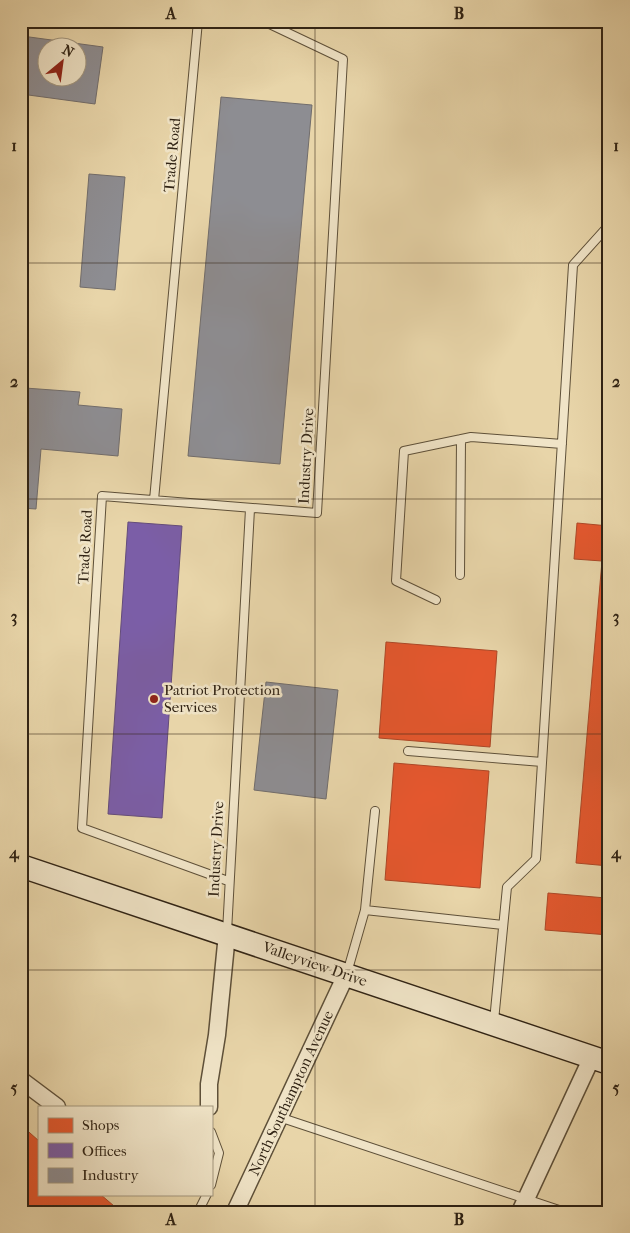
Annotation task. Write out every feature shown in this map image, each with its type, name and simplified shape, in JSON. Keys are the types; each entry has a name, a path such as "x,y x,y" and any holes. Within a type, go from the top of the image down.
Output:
{"street":[{"name":"Valleyview Drive","path":"21,866 601,1060"},
{"path":"209,1106 209,1084 220,1017 227,934"},
{"name":"North Southampton Avenue","path":"235,1212 346,975"},
{"path":"523,1206 601,1060"},
{"path":"21,1080 56,1106"}],"lane":[{"name":"Trade Road","path":"198,21 154,500 102,496 82,828 228,881"},
{"name":"Industry Drive","path":"227,934 228,881 250,509 317,514 343,59 263,21"},
{"path":"494,1024 507,887 536,859 573,265 609,225"},
{"path":"436,600 396,581 404,451 471,437 562,444"},
{"path":"460,439 460,575"},
{"path":"154,500 250,509"},
{"path":"408,752 542,762"},
{"path":"346,975 364,910 375,812"},
{"path":"364,910 503,925"},
{"path":"280,1118 523,1206 565,1212"},
{"path":"212,1135 219,1153 212,1181"},
{"path":"198,1212 206,1196"}],"building: Shops":[{"path":"577,523 609,526 609,866 576,863 602,561 574,559"},
{"path":"386,642 497,651 490,747 379,738"},
{"path":"394,763 489,771 480,888 385,880"},
{"path":"609,866 609,935 545,930 548,893 606,898"},
{"path":"21,1125 38,1140 38,1196 102,1196 121,1212 21,1212"}],"building: Offices":[{"path":"128,522 182,526 162,818 108,814"}],"building: Industry":[{"path":"22,36 38,38 38,88 88,88 88,45 103,47 95,104 21,94"},
{"path":"221,97 312,105 280,464 188,456"},
{"path":"89,174 125,177 115,290 80,287"},
{"path":"21,379 26,379 25,388 80,392 78,405 122,409 118,456 41,449 36,509 21,508"},
{"path":"266,682 338,690 326,799 254,790"}],"place":[{"name":"Patriot Protection Services","path":"154,699"}]}
